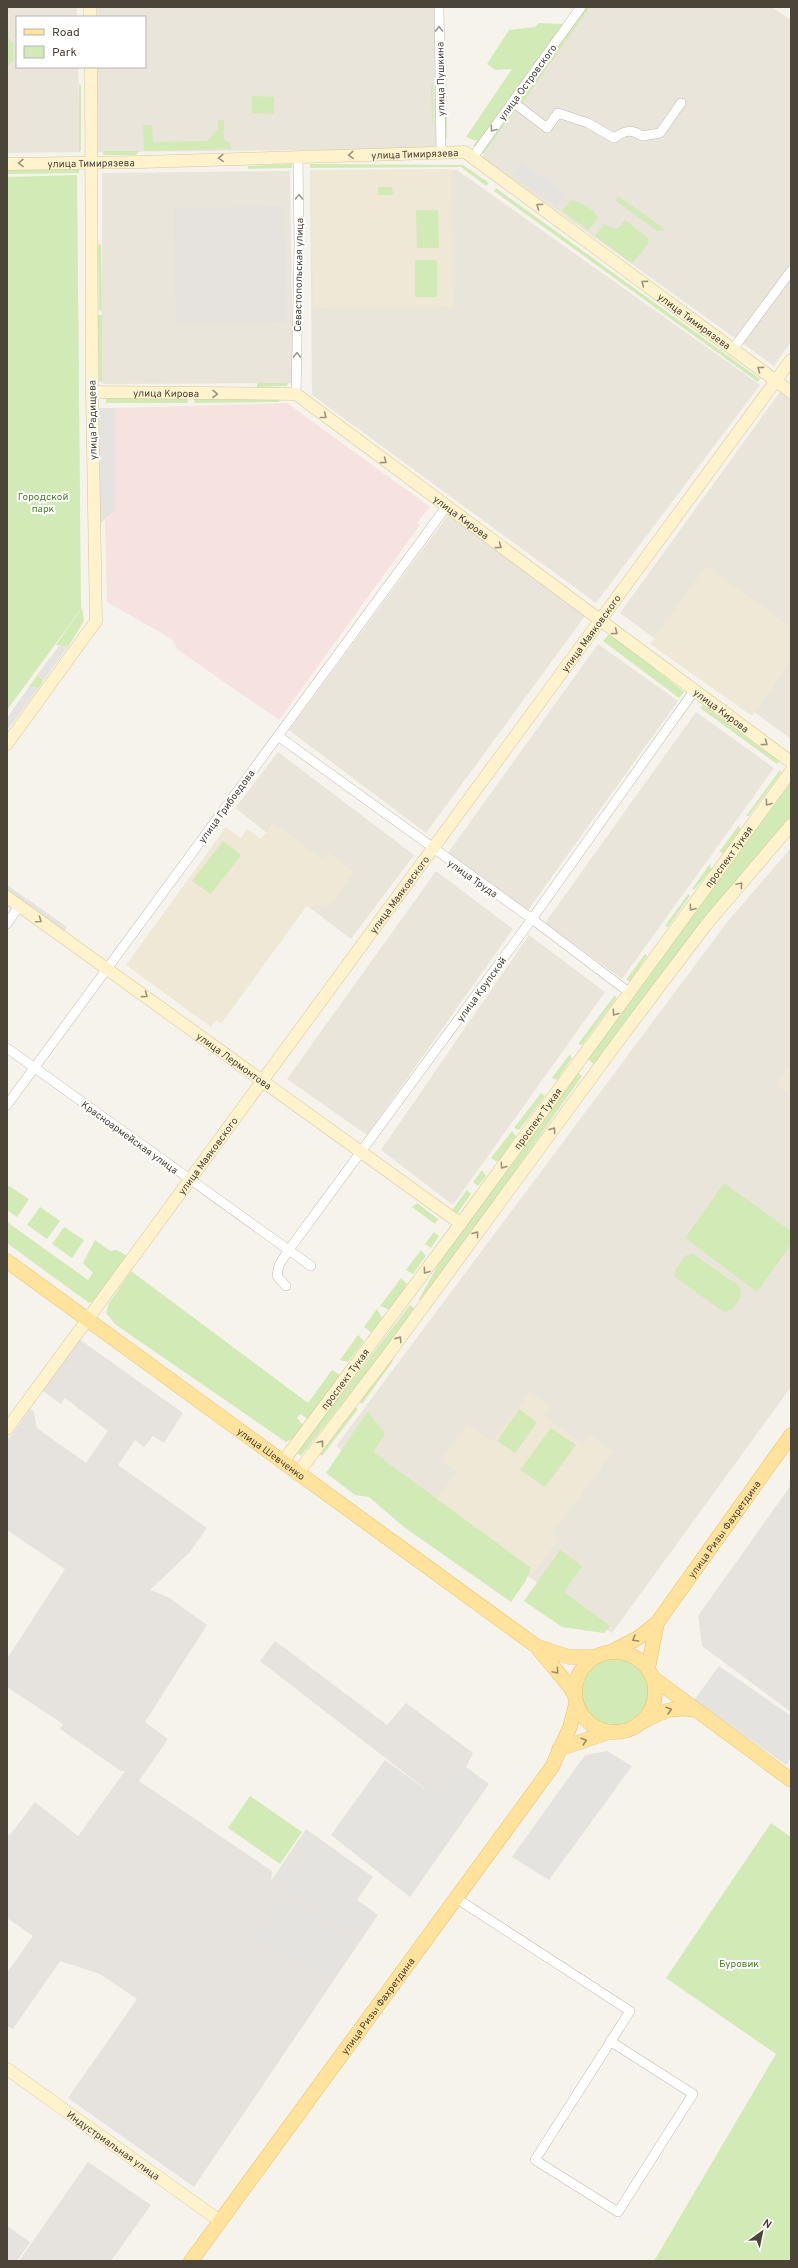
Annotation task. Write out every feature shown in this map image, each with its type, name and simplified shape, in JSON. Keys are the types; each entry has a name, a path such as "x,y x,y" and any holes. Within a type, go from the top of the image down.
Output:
{"main road":[{"name":"улица Шевченко","path":"7,1261 297,1474 536,1646"},
{"name":"улица Ризы Фахретдина","path":"658,1623 791,1435"},
{"path":"536,1646 569,1656 595,1657 611,1652 638,1638 658,1623"},
{"path":"643,1721 649,1714 654,1701 655,1687 651,1673 658,1623"},
{"path":"536,1646 570,1686 588,1722 598,1729 609,1732"},
{"path":"611,1652 632,1655 696,1711 791,1780"},
{"path":"576,1700 575,1685 579,1674 595,1657"},
{"name":"улица Ризы Фахретдина","path":"191,2261 552,1767 570,1727 576,1700"},
{"path":"559,1749 609,1732 627,1730 643,1721 671,1709 682,1708 696,1711"}],"street":[{"name":"улица Пушкина","path":"439,7 441,152"},
{"name":"улица Островского","path":"473,157 581,7"},
{"name":"улица Радищева","path":"7,744 96,621 92,392 91,68"},
{"path":"513,102 547,128 558,113 588,123 614,138 624,131 634,131 642,136 660,133 681,103"},
{"name":"улица Тимирязева","path":"7,164 465,152 791,392"},
{"name":"Севастопольская улица","path":"296,394 299,247 298,157"},
{"path":"733,349 791,271"},
{"name":"улица Маяковского","path":"7,1430 263,1081 431,848 601,621 791,360"},
{"name":"улица Кирова","path":"92,392 296,394 791,762"},
{"name":"улица Грибоедова","path":"7,1105 446,506"},
{"name":"улица Крупской","path":"286,1286 279,1280 277,1270 288,1251 532,919 694,691"},
{"name":"улица Труда","path":"278,736 431,848 532,919 630,993"},
{"name":"проспект Тукая","path":"282,1463 461,1224 791,771"},
{"name":"проспект Тукая","path":"297,1474 706,925 791,825"},
{"name":"улица Лермонтова","path":"7,897 107,967 461,1224"},
{"path":"7,924 19,906"},
{"name":"Красноармейская улица","path":"7,1048 288,1251 311,1266"},
{"path":"576,1067 591,1078"},
{"path":"407,1296 422,1307"},
{"path":"456,1898 630,2011 610,2042 535,2160 618,2212 693,2094 610,2042"},
{"name":"Индустриальная улица","path":"7,2068 220,2221"}],"shaded area":[{"path":"7,7 77,7 77,16 16,16 16,68 78,68 80,152 7,153"},
{"path":"97,7 436,7 437,149 98,152 97,68 146,68 146,16 97,16"},
{"path":"590,7 772,7 791,20 791,341 774,366 482,157"},
{"path":"521,163 565,194 556,206 512,175"},
{"path":"451,169 453,307 313,308 311,170"},
{"path":"310,170 457,170 760,385 596,603 312,395"},
{"path":"290,171 293,383 102,384 102,173"},
{"path":"284,206 287,322 176,324 173,208"},
{"path":"780,392 791,400 791,739 620,613"},
{"path":"287,403 430,507 417,523 420,525 279,720 178,650 172,639 107,602 105,520 115,511 115,408"},
{"path":"99,408 115,408 115,511 97,526"},
{"path":"448,515 585,616 426,833 289,730"},
{"path":"706,566 791,627 791,661 752,716 650,644"},
{"path":"598,644 678,701 528,910 448,853"},
{"path":"59,646 68,647 43,681 38,674"},
{"path":"29,687 39,688 8,729 7,718"},
{"path":"696,712 774,768 622,979 545,923"},
{"path":"278,752 414,855 351,939 259,869 279,842 235,808"},
{"path":"273,823 323,859 328,853 354,872 331,904 306,907 221,1024 216,1020 211,1027 126,965 226,827 241,838 247,829 261,839"},
{"path":"791,848 791,1387 612,1633 336,1446 728,921"},
{"path":"436,871 513,929 367,1135 287,1079"},
{"path":"7,885 67,927 64,931 7,892"},
{"path":"529,935 605,992 453,1205 381,1150"},
{"path":"791,1064 791,1095 776,1085"},
{"path":"79,1339 183,1413 164,1443 153,1436 144,1447 135,1440 118,1465 207,1528 189,1553 150,1590 168,1597 207,1625 145,1722 168,1739 139,1781 272,1871 271,1881 306,1829 373,1877 357,1900 378,1915 194,2187 68,2098 137,1999 100,1974 60,1961 13,2029 7,2026 7,1973 33,1936 7,1918 7,1834 10,1835 35,1802 78,1836 125,1771 121,1771 60,1729 63,1724 7,1687 7,1659 65,1569 7,1530 7,1441 30,1409 34,1412 37,1428 86,1463 108,1431 65,1398 61,1404 43,1391"},
{"path":"530,1392 550,1407 544,1415 582,1445 590,1435 613,1452 552,1533 559,1539 532,1575 435,1501 457,1472 441,1460 468,1424 492,1442"},
{"path":"791,1485 791,1712 702,1646 698,1616"},
{"path":"275,1641 387,1725 406,1703 473,1753 466,1767 432,1794 260,1661"},
{"path":"719,1666 791,1716 791,1757 786,1765 694,1700"},
{"path":"607,1751 632,1766 549,1880 512,1857 585,1755"},
{"path":"385,1760 432,1794 466,1767 489,1784 410,1897 331,1835"},
{"path":"306,1831 371,1876 355,1899 374,1912 357,1937 274,1880"},
{"path":"286,1897 355,1943 328,1982 295,1958 291,1963 255,1938"},
{"path":"88,2162 151,2205 111,2261 19,2261"},
{"path":"7,2226 30,2242 17,2261 7,2261"}],"green space":[{"path":"575,7 579,9 478,146 473,146 477,141 466,137 512,69 495,70 487,64 509,30 535,27 539,23 563,24"},
{"path":"584,7 590,7 521,105 517,101"},
{"path":"7,37 13,43 13,61 7,66"},
{"path":"442,48 446,49 447,138 444,136"},
{"path":"79,84 81,85 81,151 79,151"},
{"path":"433,84 433,123 431,86"},
{"path":"252,96 274,97 274,114 252,113"},
{"path":"514,106 517,108 484,154 480,151"},
{"path":"218,120 224,120 224,139 230,144 231,149 144,151 143,125 152,125 153,142 207,141 218,129"},
{"path":"103,151 139,151 136,155 103,155"},
{"path":"292,164 292,168 248,169 248,166"},
{"path":"310,164 463,165 489,183 486,186 461,167 310,168"},
{"path":"79,169 79,173 7,174 7,170"},
{"name":"Городской парк","path":"77,175 81,609 7,710 7,177"},
{"path":"378,187 392,187 393,193 392,195 378,195"},
{"path":"496,188 760,379 758,382 494,191"},
{"path":"618,196 666,230 657,231 615,200"},
{"path":"571,200 586,206 596,214 598,218 588,230 562,211"},
{"path":"416,210 438,210 439,248 417,248"},
{"path":"625,220 649,239 648,244 632,263 595,236 604,224 613,228 618,228"},
{"path":"101,244 102,311 99,310 98,245"},
{"path":"415,260 437,260 437,297 415,297"},
{"path":"98,315 102,315 102,382 99,381"},
{"path":"257,383 288,383 287,386 257,387"},
{"path":"106,398 187,399 188,403 106,403"},
{"path":"195,399 280,399 279,402 194,403"},
{"path":"82,608 84,621 68,647 56,645"},
{"path":"610,633 684,692 679,698 603,641"},
{"path":"38,674 43,681 39,688 29,687"},
{"path":"703,705 779,761 777,764 700,708"},
{"path":"780,770 781,773 749,816 746,816"},
{"path":"791,782 791,818 705,919 594,1064 586,1058"},
{"path":"739,825 741,830 724,853 719,852"},
{"path":"223,841 241,855 211,894 192,881"},
{"path":"710,864 711,870 694,890 692,889"},
{"path":"688,894 690,896 668,927 665,926"},
{"path":"645,954 647,956 630,981 626,980"},
{"path":"615,995 616,999 582,1045 578,1044"},
{"path":"570,1054 572,1058 557,1080 552,1078"},
{"path":"576,1071 582,1076 422,1302 419,1299 452,1240"},
{"path":"541,1093 545,1096 519,1130 514,1128"},
{"path":"512,1131 516,1136 498,1162 491,1158"},
{"path":"482,1170 486,1176 478,1186 473,1182"},
{"path":"724,1183 791,1231 791,1244 757,1292 685,1238"},
{"path":"9,1186 29,1199 17,1217 7,1210 7,1188"},
{"path":"467,1190 471,1194 457,1214 452,1210"},
{"path":"417,1203 438,1219 435,1224 412,1207"},
{"path":"40,1207 60,1221 47,1239 27,1225"},
{"path":"7,1222 88,1280 93,1273 83,1263 95,1240 110,1251 117,1250 127,1256 95,1301 89,1303 7,1243"},
{"path":"64,1227 84,1240 72,1258 52,1244"},
{"path":"434,1232 439,1236 431,1248 425,1244"},
{"path":"421,1250 426,1256 413,1274 406,1270"},
{"path":"692,1253 740,1287 741,1297 732,1309 724,1312 675,1277 675,1270 685,1256"},
{"path":"131,1271 308,1403 332,1370 340,1375 308,1419 300,1414 297,1418 303,1425 294,1438 286,1442 116,1325 106,1313 109,1303"},
{"path":"401,1278 407,1284 390,1310 380,1306"},
{"path":"410,1305 416,1310 301,1456 297,1453 299,1450"},
{"path":"377,1309 382,1318 372,1333 364,1327"},
{"path":"358,1335 364,1341 348,1362 340,1360"},
{"path":"392,1359 393,1361 362,1404 359,1401"},
{"path":"355,1407 358,1409 322,1456 320,1454 352,1408"},
{"path":"519,1409 537,1422 515,1453 497,1441"},
{"path":"368,1411 385,1434 373,1452 531,1568 525,1582 511,1602 404,1527 369,1497 355,1495 326,1473"},
{"path":"551,1428 576,1445 545,1487 520,1470"},
{"path":"560,1550 582,1566 564,1592 610,1626 604,1633 562,1627 524,1601"},
{"path":"615,1656 628,1659 640,1666 647,1678 650,1691 647,1704 640,1716 628,1723 615,1726 602,1723 590,1716 583,1704 580,1691 583,1678 590,1666 602,1659"},
{"path":"250,1796 302,1832 280,1864 228,1828"},
{"name":"Буровик","path":"771,1823 791,1837 791,2261 654,2261 776,2054 666,1978"}]}
